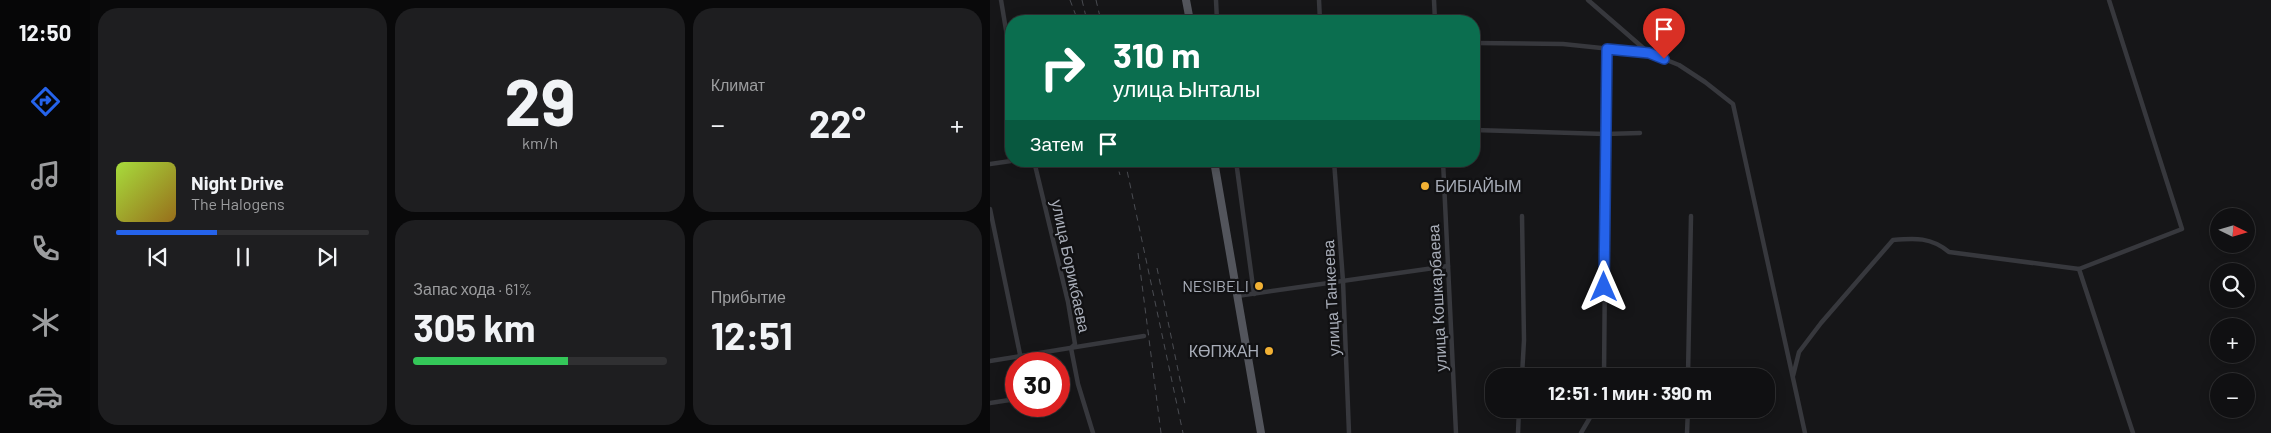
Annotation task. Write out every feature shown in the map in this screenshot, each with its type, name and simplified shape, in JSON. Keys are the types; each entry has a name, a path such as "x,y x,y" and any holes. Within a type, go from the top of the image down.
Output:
{"main road":[{"path":"1186,0 1189,15"},
{"path":"1215,167 1261,433"}],"street":[{"path":"1001,0 1005,24"},
{"path":"1216,0 1216,15"},
{"path":"1319,0 1320,15"},
{"path":"1434,0 1435,15"},
{"path":"1588,0 1649,53"},
{"path":"1793,376 1799,352 1821,322 1893,240 1914,238 1937,242 1949,252 2079,269 2182,229 2109,0"},
{"path":"1480,43 1563,44 1649,53 1679,65 1733,104 1755,213 1805,433"},
{"path":"1604,368 1607,49"},
{"path":"1480,130 1605,134 1640,132"},
{"path":"990,164 1005,161"},
{"name":"улица Борикбаева","path":"1035,167 1068,302 1075,344 1070,348 1092,433"},
{"path":"1237,167 1254,294"},
{"name":"улица Танкеева","path":"1334,167 1343,281 1349,433"},
{"name":"улица Кошкарбаева","path":"1443,167 1456,433"},
{"path":"990,209 1019,352"},
{"path":"1522,216 1524,340 1522,368"},
{"path":"1688,368 1691,216"},
{"path":"1237,296 1448,266"},
{"path":"2079,269 2133,433"},
{"path":"1045,352 1144,336"},
{"path":"990,362 1005,359"},
{"path":"990,403 1005,401"},
{"path":"1518,433 1519,418"},
{"path":"1581,433 1590,418"},
{"path":"1687,433 1688,418"}],"railway":[{"path":"1070,0 1076,15"},
{"path":"1082,0 1086,15"},
{"path":"1096,0 1100,15"},
{"path":"1118,167 1120,175"},
{"path":"1126,167 1183,433"},
{"path":"1138,253 1161,433"},
{"path":"1157,268 1185,404"}],"place":[{"name":"БИБІАЙЫМ","path":"1425,186"},
{"name":"NESIBELI","path":"1259,286"},
{"name":"КӨПЖАН","path":"1269,351"}],"route":[{"path":"1604,287 1607,49 1649,53 1664,59"}]}
